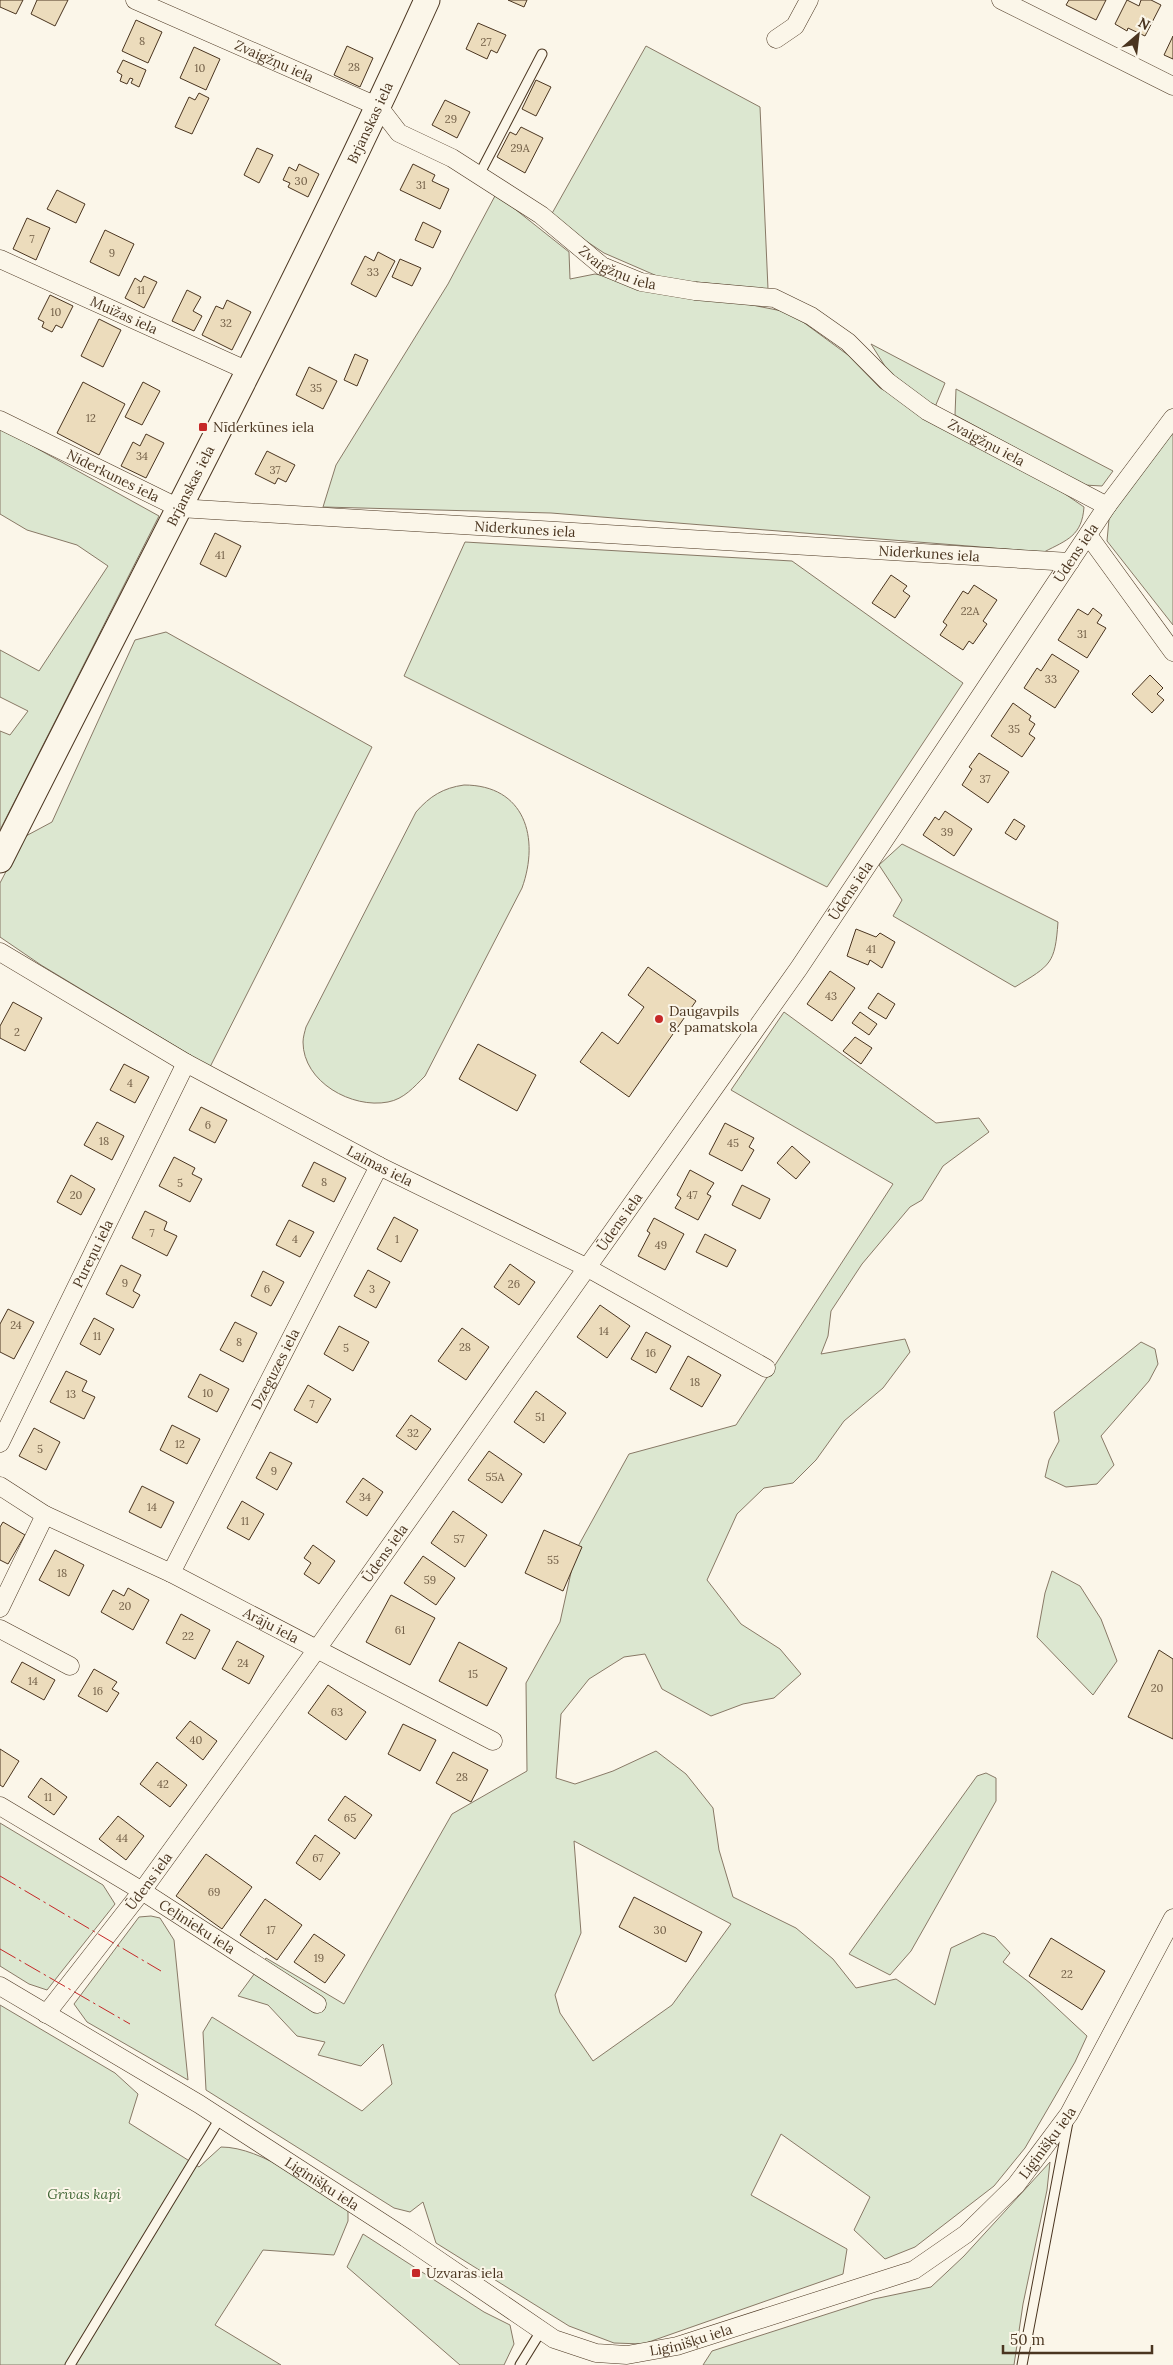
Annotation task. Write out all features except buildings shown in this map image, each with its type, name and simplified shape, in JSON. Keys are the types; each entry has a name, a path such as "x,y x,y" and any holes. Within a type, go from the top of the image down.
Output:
{"main road":[{"name":"Brjanskas iela","path":"0,860 314,242 426,0"}],"street":[{"name":"Zvaigžņu iela","path":"135,0 378,107 399,134 452,158 541,215 602,266 642,282 695,290 774,298 811,316 848,342 888,382 927,411 1107,506"},
{"path":"776,39 795,26 809,0"},
{"path":"1001,0 1173,86"},
{"name":"Muižas iela","path":"0,259 248,370"},
{"name":"Ūdens iela","path":"46,2014 142,1891 317,1649 799,968 1107,506 1173,418"},
{"name":"Niderkunes iela","path":"0,420 179,508 1070,562"},
{"path":"1088,534 1173,652"},
{"name":"Laimas iela","path":"0,953 186,1063 379,1166 586,1267 766,1368"},
{"name":"Pureņu iela","path":"0,1443 186,1063"},
{"name":"Dzeguzes iela","path":"171,1573 379,1166"},
{"name":"Arāju iela","path":"0,1486 46,1515 171,1573 494,1741"},
{"path":"0,1608 46,1515"},
{"path":"0,1629 70,1666"},
{"name":"Ceļinieku iela","path":"0,1806 142,1891 317,2004"},
{"name":"Liginišķu iela","path":"0,1986 220,2118 406,2238 548,2335 596,2353 627,2356 668,2348 914,2270 966,2234 1016,2186 1069,2114 1173,1918"},
{"path":"548,2335 592,2365"}],"lane":[{"path":"479,175 542,54"},
{"path":"1022,2365 1069,2114"},
{"path":"70,2365 220,2118"},
{"path":"520,2365 548,2335"}],"green space":[{"path":"646,46 760,107 768,289 664,279 604,253 550,217"},
{"path":"496,194 569,252 570,279 595,274 782,311 803,322 848,355 880,388 1052,485 1084,507 1083,517 1077,531 1060,544 1044,552 551,513 323,507 336,465 448,284"},
{"path":"871,344 945,383 935,407 888,371"},
{"path":"956,389 1113,471 1102,486 1084,485 955,415"},
{"path":"0,428 159,516 0,830 0,731 10,735 28,711 0,697 0,650 39,671 108,566 77,545 27,530 0,514"},
{"path":"1173,432 1173,625 1107,541 1109,519 1133,482"},
{"path":"465,542 792,561 963,683 827,887 404,676"},
{"path":"166,632 372,747 210,1067 41,965 0,937 0,883 24,837 52,822 135,640"},
{"path":"464,785 485,787 501,794 514,804 523,818 528,833 529,851 522,888 425,1076 404,1095 388,1102 374,1103 345,1097 332,1090 311,1069 305,1056 303,1042 306,1027 416,812 426,801 437,794 450,788"},
{"path":"902,844 1058,922 1053,955 1044,968 1015,987 893,916 902,900 879,865"},
{"path":"784,1012 936,1123 979,1118 989,1132 943,1166 922,1200 910,1207 862,1264 831,1311 828,1336 821,1354 905,1339 910,1352 883,1388 844,1421 816,1460 793,1483 764,1488 737,1514 707,1580 741,1624 780,1649 801,1674 774,1698 743,1704 711,1716 662,1689 645,1654 624,1657 589,1679 561,1714 556,1778 575,1784 613,1771 656,1751 686,1774 713,1808 719,1850 733,1897 796,1928 833,1959 856,1988 896,1979 935,2005 951,1948 983,1933 995,1937 1010,1953 1003,1962 1030,1983 1087,2036 1075,2062 1025,2148 994,2186 915,2247 885,2259 854,2230 870,2197 781,2134 751,2195 847,2249 843,2274 643,2344 614,2343 569,2326 436,2243 423,2202 410,2212 394,2208 206,2090 203,2032 212,2017 362,2111 392,2084 383,2044 361,2066 318,2055 325,2042 297,2036 268,2005 238,1996 266,1958 344,2004 452,1814 527,1771 526,1683 560,1622 576,1550 629,1454 736,1425 893,1184 731,1090","holes":["574,1841 731,1924 672,2005 593,2061 560,2013 555,1995 581,1933"]},
{"path":"1141,1342 1155,1349 1158,1364 1149,1381 1101,1436 1114,1465 1097,1484 1066,1487 1045,1477 1049,1460 1059,1441 1054,1412"},
{"path":"1052,1571 1080,1586 1101,1619 1117,1661 1093,1695 1037,1637 1045,1593"},
{"path":"986,1773 996,1778 996,1801 911,1951 890,1975 849,1954 977,1776"},
{"path":"0,1823 103,1885 115,1904 47,1990 29,1984 0,1966"},
{"path":"151,1916 160,1918 174,1940 188,2080 87,2022 74,2004 139,1917"},
{"name":"Grīvas kapi","path":"0,2005 115,2073 138,2094 129,2123 199,2167 221,2147 237,2149 254,2154 287,2170 348,2209 348,2221 334,2255 263,2250 215,2325 281,2365 0,2365"},
{"path":"1050,2162 1047,2190 1023,2304 1014,2365 703,2365 712,2351 874,2299 931,2287 964,2256"},
{"path":"363,2234 484,2312 510,2325 514,2344 504,2365 460,2365 347,2267"}],"power":[{"path":"0,1876 161,1971"},
{"path":"0,1949 130,2024"}],"place":[{"name":"Nīderkūnes iela","path":"203,427"},
{"name":"Daugavpils 8. pamatskola","path":"659,1019"},
{"name":"Uzvaras iela","path":"416,2273"}]}
